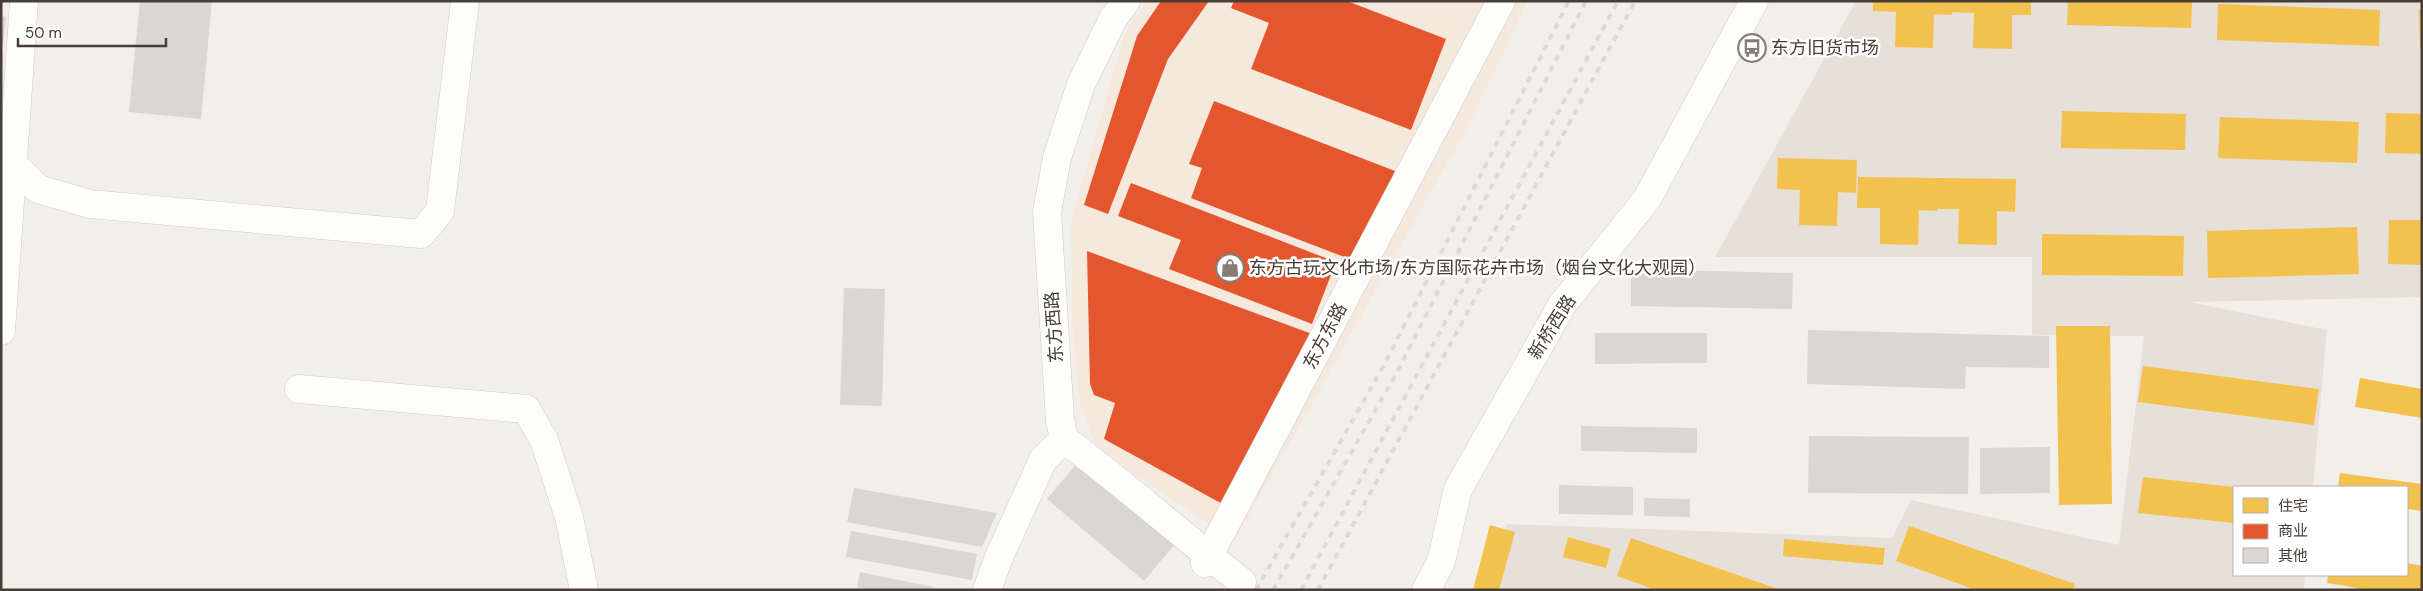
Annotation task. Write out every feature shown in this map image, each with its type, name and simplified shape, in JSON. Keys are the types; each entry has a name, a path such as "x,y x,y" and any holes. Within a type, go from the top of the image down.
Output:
{"street":[{"path":"1,331 24,1"},
{"path":"13,164 38,189 90,204 421,234 440,212 465,1"},
{"name":"东方西路","path":"1064,440 1060,420 1047,212 1057,158 1081,84 1113,19 1126,1"},
{"name":"东方东路","path":"1207,560 1501,1"},
{"name":"新桥西路","path":"1426,590 1441,562 1458,489 1562,305 1647,199 1754,1"},
{"path":"299,389 526,409 544,440 569,517 584,590"},
{"path":"988,590 998,557 1044,460 1064,440 1118,480 1207,560 1242,582"}],"shaded area":[{"name":"东方古玩文化市场/东方国际花卉市场（烟台文化大观园）","path":"1147,1 1528,1 1466,130 1235,540 1098,451 1079,400 1072,316 1071,220 1126,30"},
{"path":"1856,1 2422,1 2422,297 2189,302 2327,330 2313,486 2233,486 2233,576 2305,576 2304,590 1483,590 1507,524 1892,538 1911,500 2119,545 2144,336 2032,335 2032,257 1715,257"}],"building: 住宅":[{"path":"1873,1 2031,1 2031,15 2012,15 2012,49 1973,48 1974,13 1952,12 1952,15 1934,14 1933,48 1895,47 1896,12 1873,11"},
{"path":"2068,1 2192,1 2191,28 2067,25"},
{"path":"2218,4 2380,10 2379,46 2217,40"},
{"path":"2419,9 2422,9 2422,48 2420,48"},
{"path":"2062,111 2186,114 2185,150 2061,148"},
{"path":"2386,113 2422,114 2422,154 2385,153"},
{"path":"2220,117 2359,122 2357,163 2218,158"},
{"path":"1778,158 1857,160 1856,193 1838,192 1837,226 1799,225 1800,190 1777,189"},
{"path":"1858,177 2016,179 2015,212 1997,211 1997,245 1958,244 1959,209 1919,210 1918,245 1880,244 1880,208 1857,208"},
{"path":"2389,220 2422,220 2422,265 2388,264"},
{"path":"2357,227 2359,274 2208,278 2207,231"},
{"path":"2042,234 2184,236 2183,276 2042,275"},
{"path":"2056,326 2110,326 2112,504 2059,505"},
{"path":"2143,366 2319,389 2314,425 2138,402"},
{"path":"2360,378 2422,389 2422,418 2355,407"},
{"path":"2340,473 2422,484 2422,511 2408,509 2408,486 2338,486"},
{"path":"2143,477 2233,487 2233,523 2138,513"},
{"path":"1490,525 1515,532 1499,590 1473,590"},
{"path":"1909,526 2075,584 2073,590 1976,590 1896,561"},
{"path":"1568,537 1611,549 1606,568 1563,557"},
{"path":"1631,538 1778,590 1656,590 1617,576"},
{"path":"1784,539 1885,548 1883,565 1783,556"},
{"path":"2408,563 2422,566 2422,590 2369,590 2327,583 2328,576 2408,576"}],"building: 商业":[{"path":"1161,1 1209,1 1168,59 1108,214 1084,205 1137,36"},
{"path":"1234,1 1347,1 1446,39 1411,130 1251,69 1269,23 1231,8"},
{"path":"1214,101 1395,171 1368,232 1364,231 1352,260 1191,198 1202,168 1189,164"},
{"path":"1131,183 1336,262 1312,324 1169,269 1181,240 1118,216"},
{"path":"1087,251 1315,335 1226,506 1104,439 1115,403 1094,395 1090,384"}],"building: 其他":[{"path":"140,1 212,1 201,119 129,112"},
{"path":"1,16 6,17 3,46 1,46"},
{"path":"1631,269 1793,273 1792,309 1631,306"},
{"path":"844,288 885,289 882,406 840,405"},
{"path":"1808,330 2049,336 2049,368 1966,367 1965,389 1807,384"},
{"path":"1595,333 1707,333 1707,363 1595,364"},
{"path":"1581,426 1697,428 1697,453 1581,451"},
{"path":"1809,436 1969,437 1968,494 1808,493"},
{"path":"2050,447 2050,493 1980,494 1980,448"},
{"path":"1077,463 1174,545 1144,581 1047,499"},
{"path":"1559,485 1633,487 1633,515 1559,514"},
{"path":"854,488 997,513 982,547 847,522"},
{"path":"1644,498 1690,499 1690,517 1644,516"},
{"path":"851,531 977,554 972,580 846,557"},
{"path":"860,572 933,587 932,590 872,590 857,587"}],"railway":[{"path":"1256,590 1383,367 1569,1"},
{"path":"1273,590 1396,374 1586,1"},
{"path":"1301,590 1618,1"},
{"path":"1318,590 1635,1"}],"place":[{"name":"东方旧货市场","path":"1752,48"},
{"name":"东方古玩文化市场/东方国际花卉市场（烟台文化大观园）","path":"1230,268"}]}
